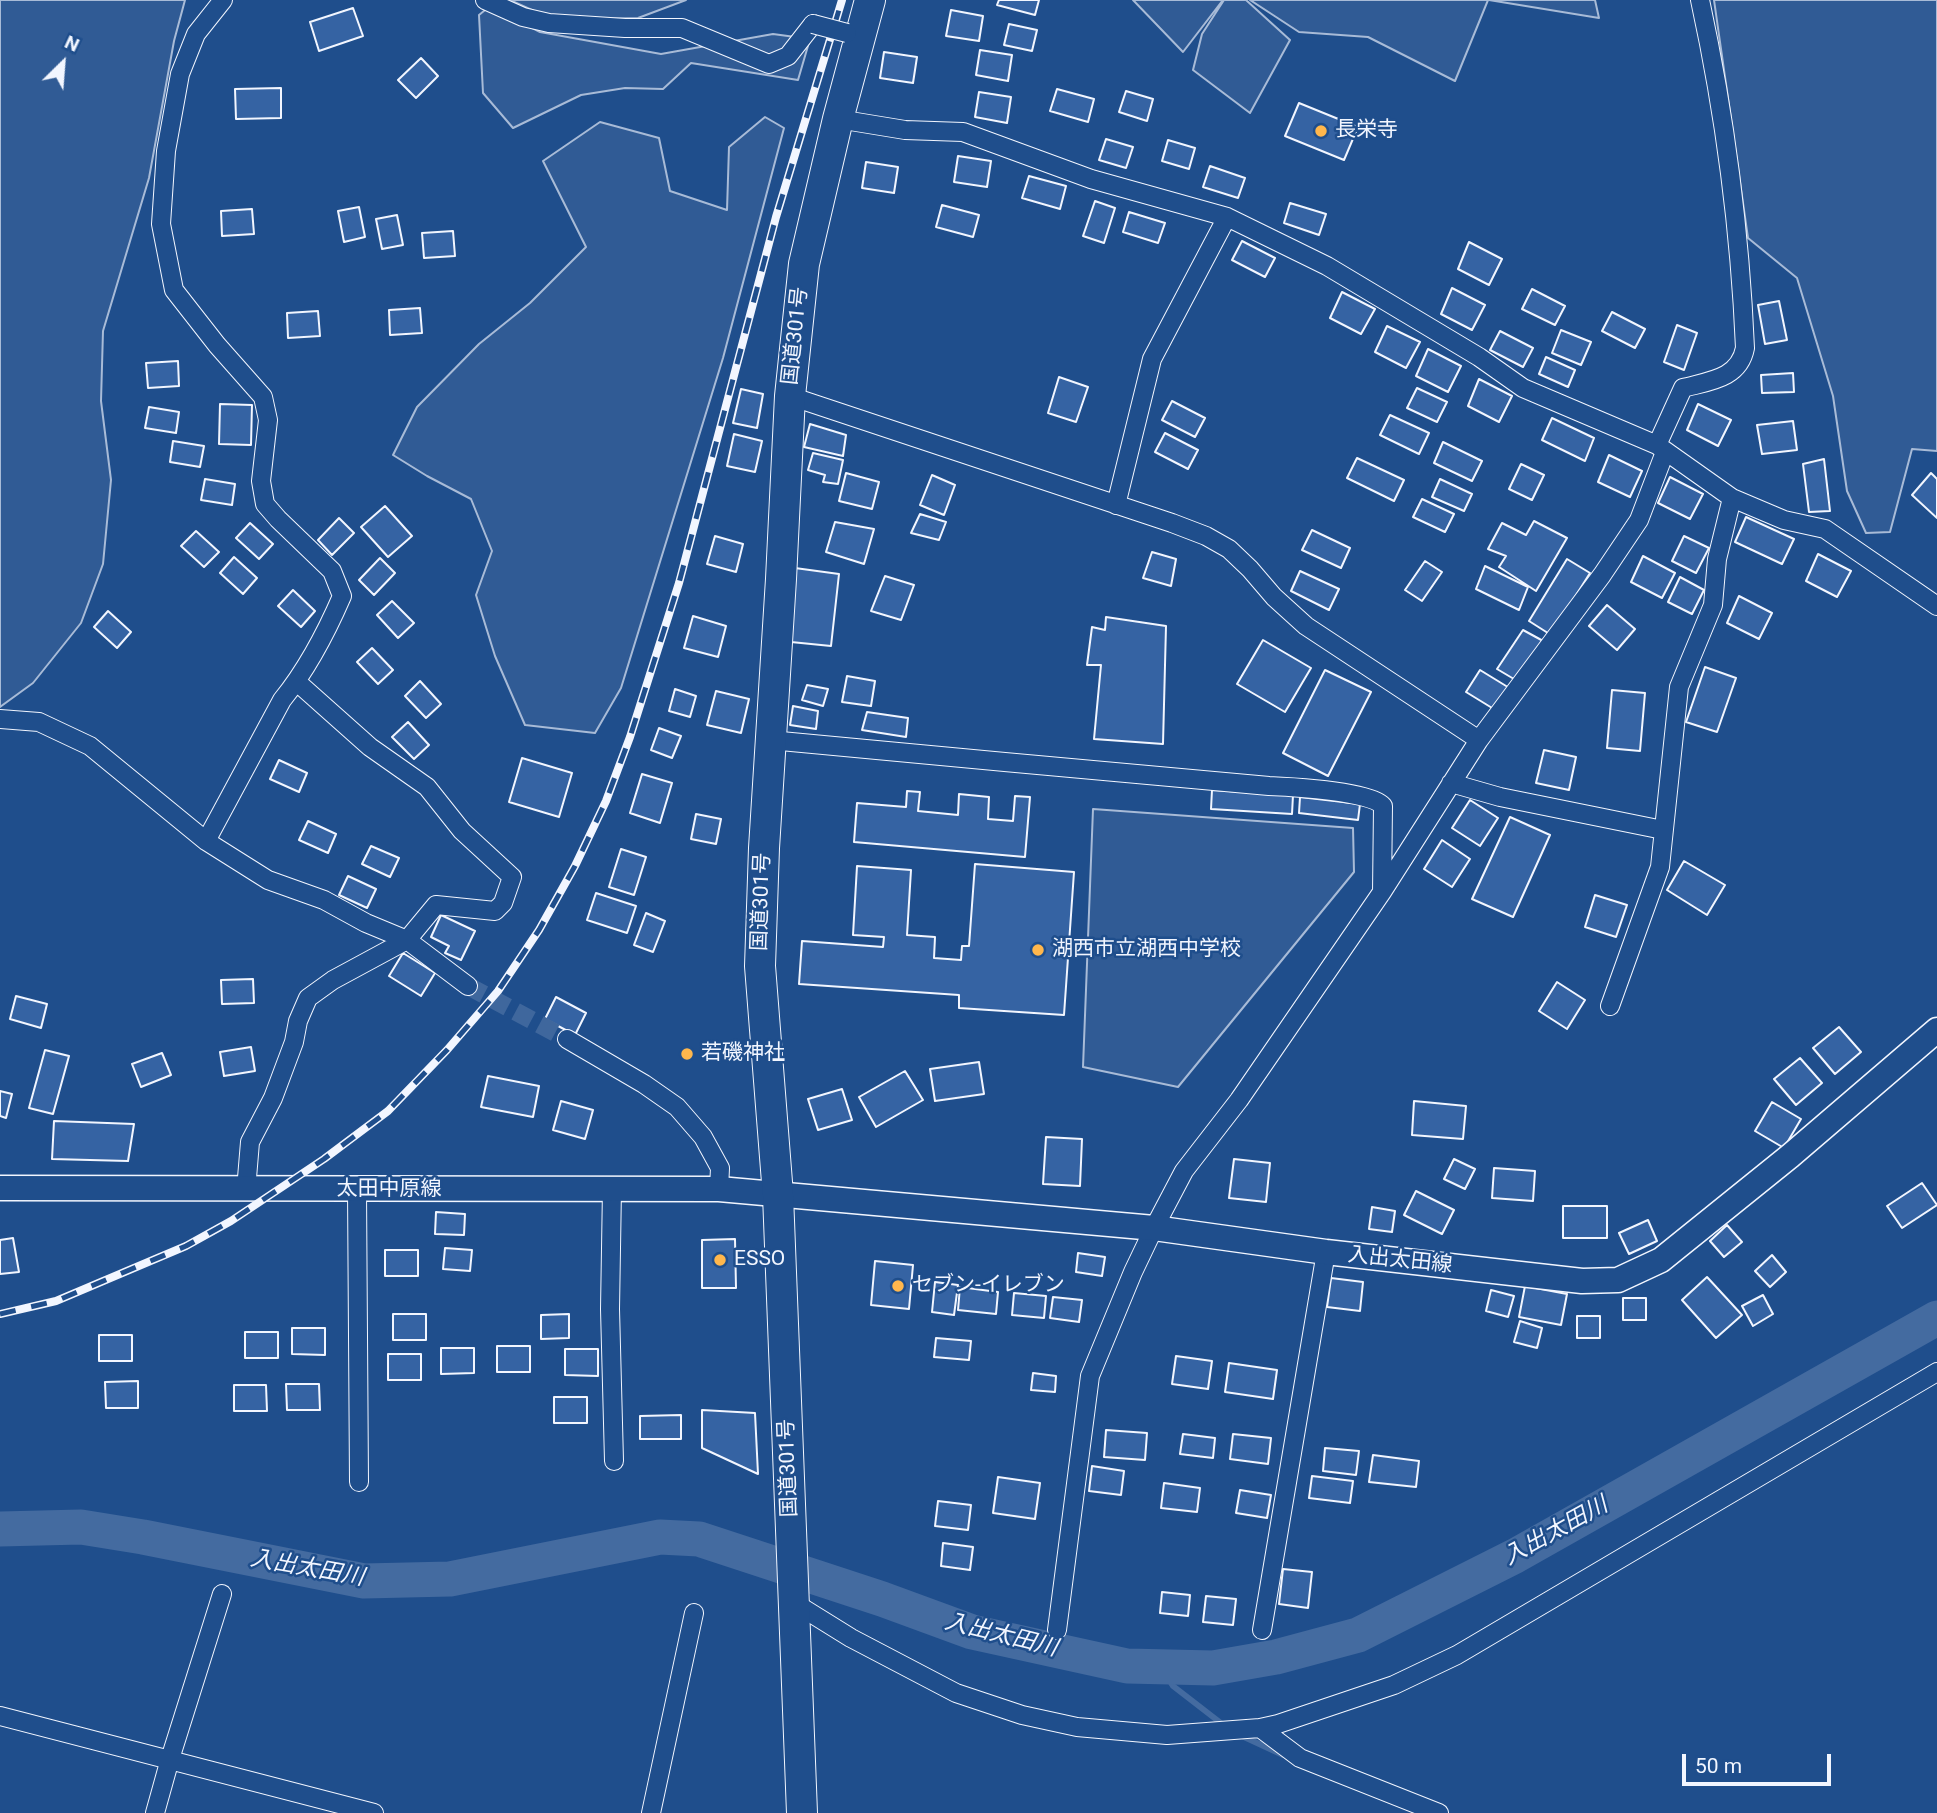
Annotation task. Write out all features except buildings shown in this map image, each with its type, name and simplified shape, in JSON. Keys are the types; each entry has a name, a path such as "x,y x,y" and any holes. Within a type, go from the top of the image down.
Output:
{"highway":[{"name":"国道301号","path":"802,1813 778,1195 760,967 790,396 804,264 838,119 854,35 870,0"}],"main road":[{"name":"入出太田線","path":"778,1195 1154,1228 1326,1252 1582,1281 1618,1280 1661,1260 1790,1156 1937,1030"},
{"name":"太田中原線","path":"0,1188 612,1188 719,1189 778,1195"}],"street":[{"path":"206,841 282,700 297,682 326,633 342,596 332,571 265,504 261,481 268,420 263,397 217,345 174,290 161,224 166,151 180,74 196,34 223,0"},
{"path":"485,0 523,17 549,23 625,28 682,28 769,64 788,56 813,24 854,35"},
{"path":"1056,1630 1090,1376 1132,1272 1184,1171 1239,1100 1382,892 1479,740 1602,575 1639,520 1683,388 1723,377 1732,372 1743,358 1745,348 1737,224 1716,79 1700,0"},
{"path":"838,119 905,131 962,132 1091,179 1227,217 1327,266 1479,356 1523,388 1661,448 1732,498 1784,520 1825,529 1937,606"},
{"path":"1116,505 1152,359 1227,217"},
{"path":"790,396 1195,532 1229,549 1273,597 1306,626 1479,740"},
{"path":"1609,1006 1660,867 1679,687 1713,605 1717,559 1732,498"},
{"path":"246,1190 250,1142 273,1098 308,998 333,980 407,940 436,905 495,911 503,903 512,877 462,831 427,787 370,747 297,682"},
{"path":"0,719 39,722 90,746 206,841 268,880 324,900 366,923 407,940 468,986"},
{"path":"770,740 1368,796 1383,806 1382,892"},
{"path":"1451,783 1500,797 1663,830"},
{"path":"567,1039 644,1084 677,1107 703,1137 720,1168 719,1189"},
{"path":"612,1188 610,1309 614,1461"},
{"path":"357,1190 359,1482"},
{"path":"1262,1630 1326,1252"},
{"path":"793,1602 851,1639 956,1693 1022,1715 1077,1727 1167,1735 1260,1728 1394,1685 1457,1655 1937,1372"},
{"path":"155,1813 222,1594"},
{"path":"651,1813 694,1613"},
{"path":"0,1716 374,1813"},
{"path":"1260,1728 1300,1758 1439,1813"}],"shaded area":[{"path":"0,0 185,0 174,41 149,178 103,331 101,401 111,480 103,564 81,623 33,683 0,707"},
{"path":"510,0 686,0 638,18 554,20"},
{"path":"1133,0 1223,0 1183,52"},
{"path":"1224,0 1246,0 1290,40 1250,113 1193,70 1202,34"},
{"path":"1250,0 1488,0 1455,81 1368,37 1299,32"},
{"path":"1489,0 1595,0 1599,18"},
{"path":"1714,0 1937,0 1937,451 1912,449 1890,532 1866,533 1847,491 1833,396 1797,278 1748,238"},
{"path":"490,6 540,32 661,54 773,34 810,39 798,80 691,63 663,89 625,88 581,95 513,128 483,93 479,15"},
{"path":"765,117 784,128 723,358 621,688 595,733 525,725 495,656 476,595 492,551 471,499 393,455 417,407 479,344 530,303 586,247 543,161 600,122 659,138 670,191 727,210 729,147"},
{"path":"1093,809 1353,828 1354,872 1178,1087 1083,1067"}],"waterway":[{"name":"入出太田川","path":"0,1529 81,1527 364,1581 450,1579 660,1537 699,1539 882,1599 972,1632 1127,1666 1213,1668 1276,1657 1358,1635 1515,1556 1937,1318"},
{"path":"1161,1667 1173,1686 1226,1727"},
{"path":"1242,1736 1283,1755"}],"tunnel":[{"path":"468,986 567,1039"}],"railway":[{"path":"0,1314 56,1301 186,1246 231,1221 324,1159 388,1111 447,1050 498,991 539,930 575,866 606,801 630,737 679,583 776,217 842,0"}],"place":[{"name":"長栄寺","path":"1321,131"},
{"name":"湖西市立湖西中学校","path":"1038,950"},
{"name":"若磯神社","path":"687,1054"},
{"name":"ESSO","path":"720,1260"},
{"name":"セブン-イレブン","path":"898,1286"}]}
